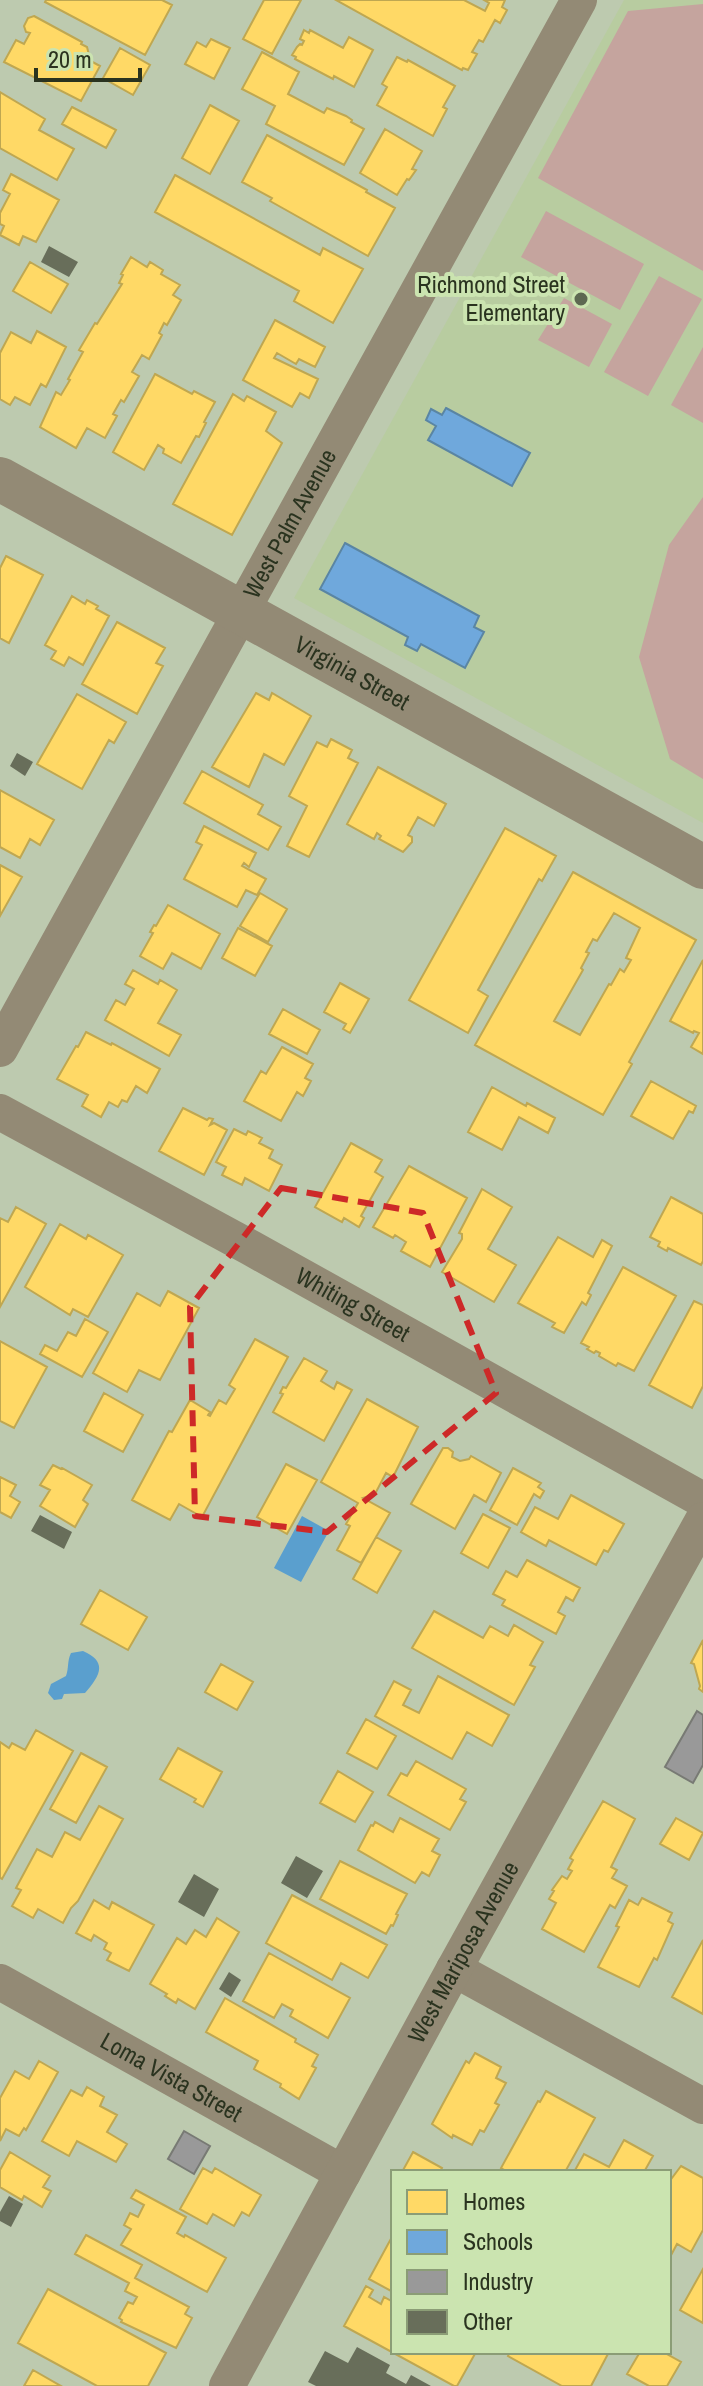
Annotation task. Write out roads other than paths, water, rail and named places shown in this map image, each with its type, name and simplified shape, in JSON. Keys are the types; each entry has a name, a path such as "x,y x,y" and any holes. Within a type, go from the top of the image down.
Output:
{"street":[{"name":"West Palm Avenue","path":"0,1049 579,0"},
{"name":"Virginia Street","path":"0,479 703,867"},
{"name":"Whiting Street","path":"0,1112 703,1500"},
{"name":"West Mariposa Avenue","path":"227,2386 703,1520"},
{"path":"454,1969 703,2106"},
{"name":"Loma Vista Street","path":"0,1982 343,2173"}],"water":[{"path":"302,1516 329,1531 301,1582 274,1568"},
{"path":"83,1651 99,1665 97,1676 85,1693 64,1694 62,1699 54,1700 48,1693 51,1684 66,1676 71,1653"}],"place":[{"name":"Richmond Street Elementary","path":"581,299"}]}
